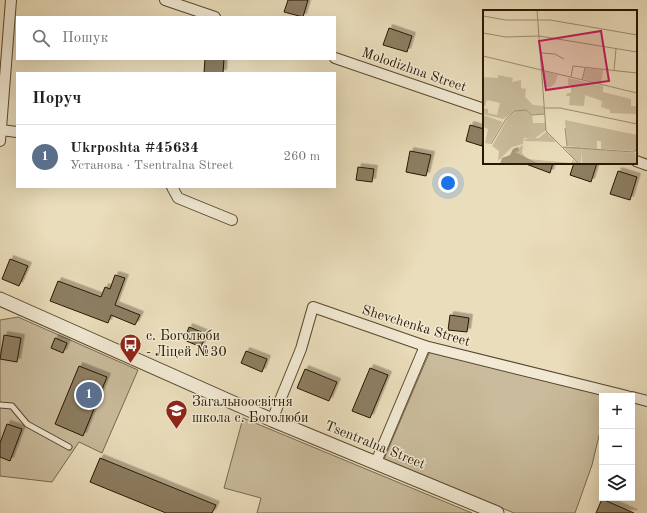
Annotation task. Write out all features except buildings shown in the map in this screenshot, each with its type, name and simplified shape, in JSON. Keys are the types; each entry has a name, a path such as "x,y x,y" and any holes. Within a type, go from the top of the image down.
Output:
{"street":[{"path":"0,141 11,0"},
{"path":"165,0 212,16"},
{"name":"Molodizhna Street","path":"336,58 483,109"},
{"path":"1,130 16,132"},
{"path":"637,161 647,165"},
{"path":"173,188 178,198 232,220"},
{"name":"Tsentralna Street","path":"0,299 272,420 497,513"},
{"name":"Shevchenka Street","path":"272,420 301,349 313,307 425,346 616,393"},
{"path":"376,462 425,346"},
{"path":"635,398 647,401"}],"lane":[{"path":"0,405 12,406 27,424 69,447"}],"shaded area":[{"path":"18,317 138,370 102,453 79,442 52,482 0,476 0,320"},
{"path":"430,351 599,394 599,436 592,465 575,513 514,513 384,459"},
{"path":"243,418 472,513 257,513 261,498 224,488"}],"place":[{"name":"с. Боголюби - Ліцей №30","path":"130,364"},
{"name":"Ukrposhta #45634","path":"89,395"},
{"name":"Загальноосвітня школа с. Боголюби","path":"176,430"}]}
